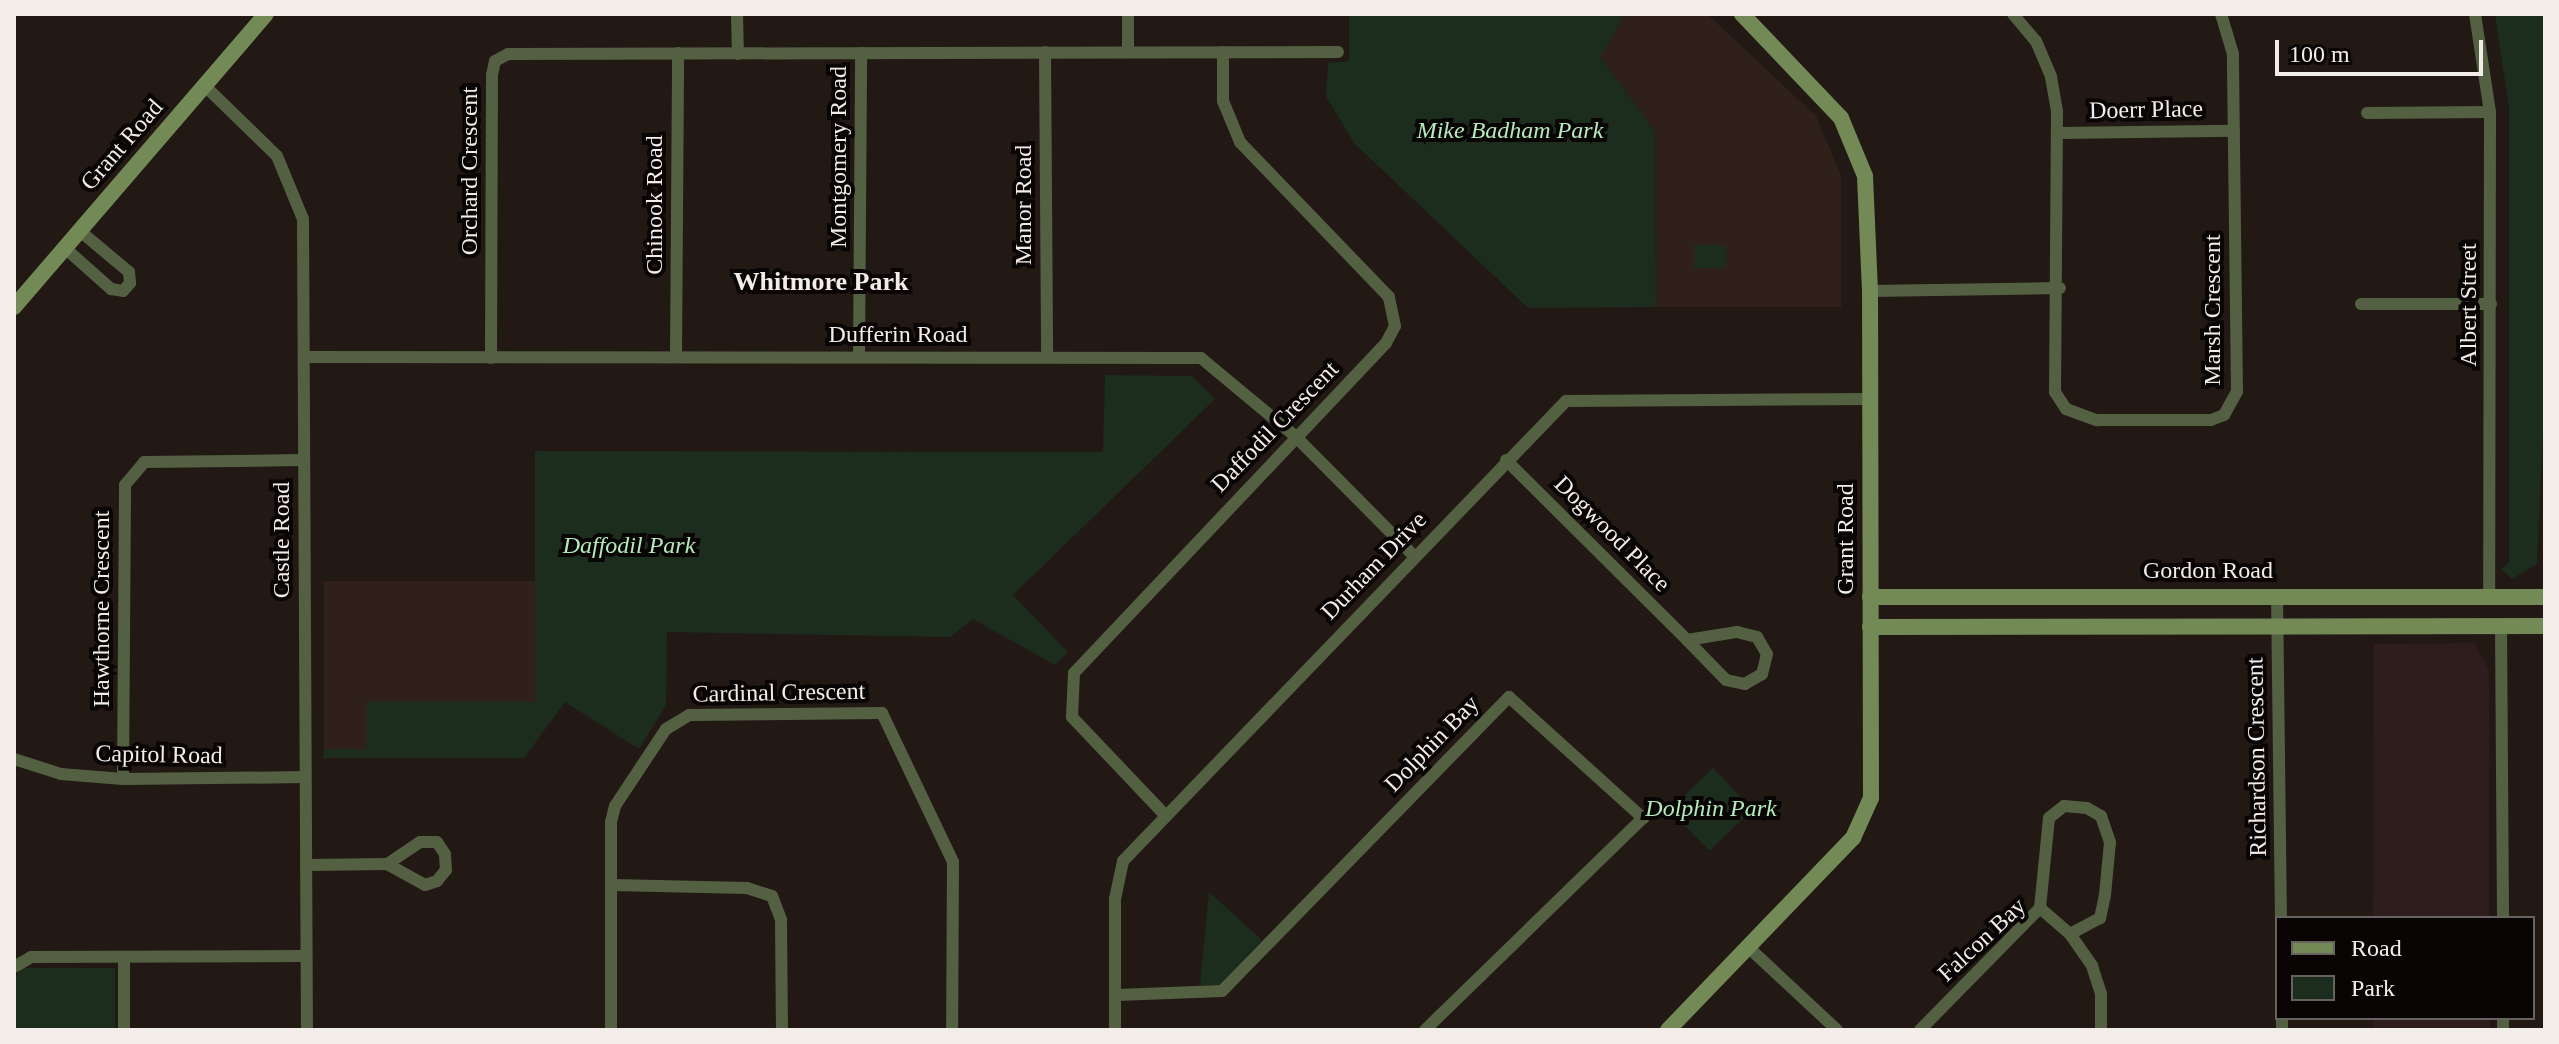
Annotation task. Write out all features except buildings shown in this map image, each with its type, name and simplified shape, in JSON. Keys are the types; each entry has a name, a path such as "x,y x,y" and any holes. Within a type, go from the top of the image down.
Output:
{"street":[{"name":"Grant Road","path":"14,307 266,14"},
{"path":"737,14 738,54"},
{"path":"1128,14 1128,51"},
{"name":"Grant Road","path":"1668,1030 1836,858 1865,819 1871,798 1870,213 1855,148 1841,118 1807,78 1742,14"},
{"name":"Marsh Crescent","path":"2013,14 2036,41 2051,77 2059,133 2060,288 2055,392 2066,409 2097,420 2211,420 2224,415 2237,392 2233,54 2221,14"},
{"name":"Albert Street","path":"2475,14 2490,112 2489,597"},
{"name":"Manor Road","path":"1045,52 1047,357"},
{"name":"Daffodil Crescent","path":"1165,815 1072,717 1074,673 1386,343 1396,311 1389,297 1240,142 1223,101 1223,52"},
{"name":"Orchard Crescent","path":"491,358 495,61 508,54 1338,52"},
{"name":"Chinook Road","path":"676,357 678,53"},
{"name":"Montgomery Road","path":"859,357 861,53"},
{"name":"Castle Road","path":"205,86 277,156 303,219 307,1030"},
{"path":"2367,113 2490,112"},
{"name":"Doerr Place","path":"2059,133 2234,131"},
{"path":"65,248 111,289 123,291 130,283 129,272 80,231"},
{"path":"1870,291 2060,288"},
{"path":"2361,304 2491,304"},
{"name":"Dufferin Road","path":"305,357 1201,358 1295,436 1414,556"},
{"name":"Durham Drive","path":"1115,1030 1115,899 1123,861 1566,401 1870,399"},
{"name":"Hawthorne Crescent","path":"123,779 125,485 144,462 304,460"},
{"name":"Dogwood Place","path":"1506,460 1726,680 1745,684 1762,674 1767,654 1757,637 1737,632 1687,640"},
{"name":"Richardson Crescent","path":"2277,595 2281,916"},
{"path":"2068,626 2069,596"},
{"name":"Gordon Road","path":"1870,597 2545,597"},
{"path":"2501,626 2503,916"},
{"path":"1870,627 2545,626"},
{"name":"Dolphin Bay","path":"1117,995 1222,991 1509,697 1643,818 1425,1030"},
{"name":"Cardinal Crescent","path":"611,1030 615,806 675,719 882,713 953,862 952,1030"},
{"name":"Capitol Road","path":"14,759 61,774 123,779 305,777"},
{"path":"2040,908 2049,818 2064,806 2087,808 2101,816 2110,842 2100,918 2070,934"},
{"path":"306,865 387,864 425,885 437,881 446,870 445,854 437,842 420,842 387,864"},
{"path":"613,885 747,888 772,896 781,920 782,1030"},
{"name":"Falcon Bay","path":"1920,1030 2040,908 2070,934 2092,966 2101,994 2101,1030"},
{"path":"1747,946 1837,1030"},
{"path":"14,967 31,957 306,956"},
{"path":"124,957 124,1030"}],"shaded area":[{"path":"1625,14 1707,14 1816,116 1841,176 1841,307 1656,307 1655,131 1600,57"},
{"path":"324,581 535,581 535,702 367,702 366,749 324,749"},
{"path":"2474,643 2489,670 2489,916 2373,916 2374,644"},
{"path":"2373,1020 2490,1020 2490,1030 2373,1030"}],"green space":[{"name":"Mike Badham Park","path":"1349,14 1625,14 1600,57 1655,131 1656,307 1528,308 1354,143 1326,96 1328,63 1349,61"},
{"path":"2495,14 2543,14 2544,407 2537,564 2512,579 2501,569 2509,562 2509,108"},
{"path":"1694,245 1726,245 1726,268 1694,268"},
{"name":"Daffodil Park","path":"1105,375 1192,376 1215,399 1013,595 1068,652 1055,665 973,619 950,637 667,632 666,705 639,749 565,702 524,758 323,758 324,749 366,749 366,702 535,702 535,451 1103,452"},
{"name":"Dolphin Park","path":"1713,768 1753,809 1709,851 1670,810"},
{"path":"1209,892 1262,940 1219,985 1200,985"},
{"path":"22,968 115,968 115,1030 14,1030 14,979"}],"district":[{"name":"Whitmore Park","path":"821,282"}]}
